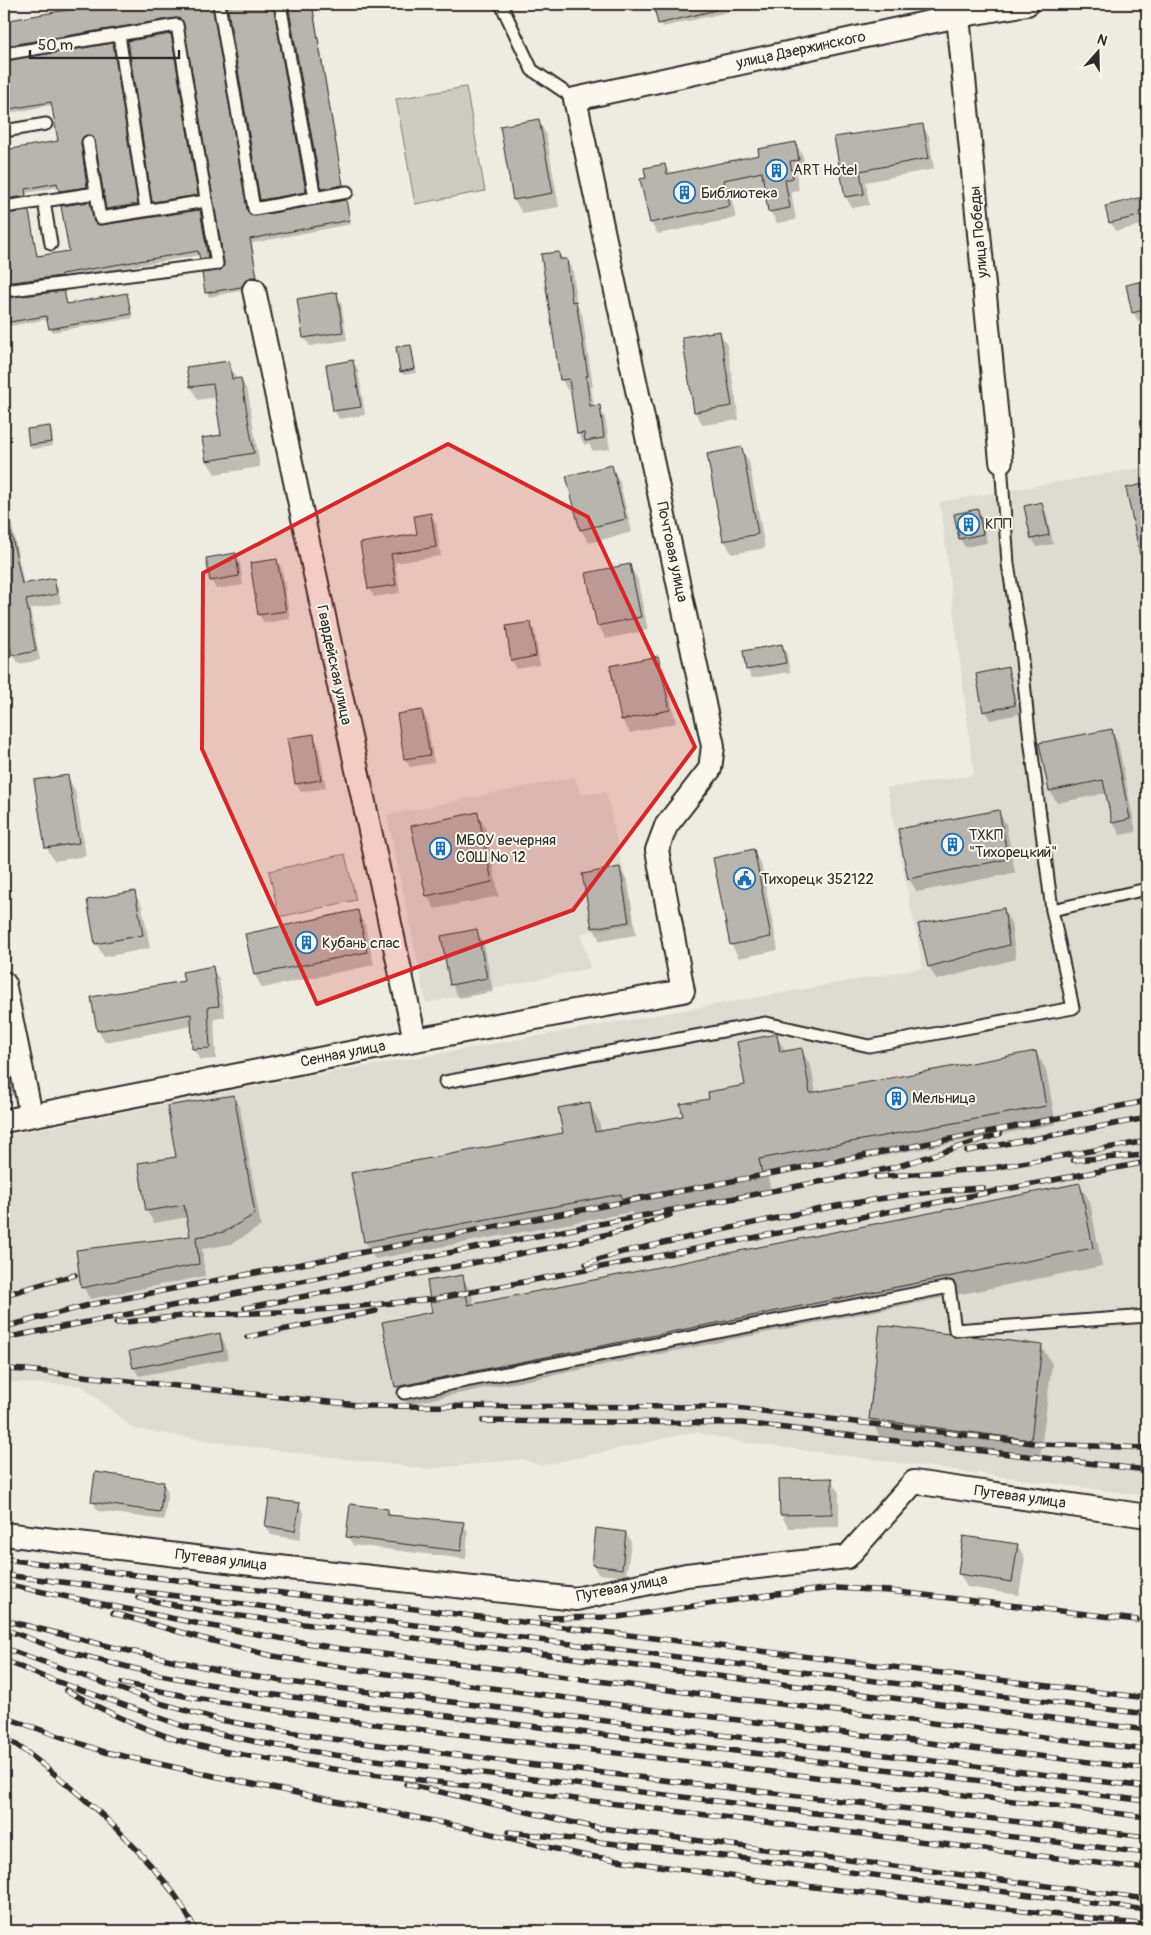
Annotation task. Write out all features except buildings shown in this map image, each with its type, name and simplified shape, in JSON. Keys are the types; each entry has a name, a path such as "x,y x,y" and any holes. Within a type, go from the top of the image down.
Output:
{"street":[{"name":"улица Дзержинского","path":"575,99 957,10 1027,4"},
{"name":"улица Победы","path":"957,10 1001,461"},
{"name":"Почтовая улица","path":"575,99 714,746 710,769 666,826 657,850 683,991"},
{"name":"Гвардейская улица","path":"254,290 415,1040"},
{"path":"4,982 31,1115"},
{"name":"Сенная улица","path":"4,1121 415,1040 683,991"},
{"name":"Путевая улица","path":"4,1534 260,1565 576,1599 686,1575 847,1557 914,1482 1147,1516"}],"lane":[{"path":"219,4 254,209 348,192"},
{"path":"280,4 315,198"},
{"path":"501,4 532,70 575,99"},
{"path":"4,54 177,25 217,264 4,292"},
{"path":"118,35 146,210"},
{"path":"4,131 46,124"},
{"path":"88,142 100,218 206,201"},
{"path":"4,207 96,193"},
{"path":"44,201 51,244"},
{"path":"445,1082 766,1023 869,1046 1073,1008 1052,910 1028,723 1020,639 1008,564 1001,461"},
{"path":"1052,910 1147,889"},
{"path":"404,1392 950,1287 955,1330 1147,1316"}],"highlighted area":[{"path":"448,444 588,517 695,747 573,910 317,1004 202,749 203,573"}],"shaded area":[{"path":"466,87 485,191 415,204 396,99"},
{"name":"ТХКП \"Тихорецкий\"","path":"1147,467 1147,1496 742,1442 694,1432 540,1466 523,1459 428,1469 266,1449 134,1429 81,1385 4,1382 4,1136 272,1083 923,968 887,788 974,775 940,502"},
{"path":"574,777 581,794 606,792 635,924 581,933 590,968 426,1003 387,815"},
{"path":"345,854 356,900 279,917 269,871"},
{"path":"4,1036 15,1094 4,1096"}],"railway":[{"path":"4,1327 89,1305 1147,1101"},
{"path":"967,1151 1147,1118"},
{"path":"4,1338 892,1168 1000,1134"},
{"path":"876,1177 993,1168 1147,1141"},
{"path":"1073,1160 1147,1155"},
{"path":"195,1315 308,1311 435,1299 1147,1162"},
{"path":"586,1264 622,1252 847,1204 937,1191 983,1188"},
{"path":"245,1308 559,1246 629,1229 670,1215"},
{"path":"4,1295 75,1275"},
{"path":"247,1337 376,1311"},
{"path":"116,1323 201,1314"},
{"path":"4,1369 367,1406 728,1407 1041,1444 1147,1448"},
{"path":"483,1421 742,1423 1147,1470"},
{"path":"4,1559 1147,1698"},
{"path":"4,1575 1147,1714"},
{"path":"4,1584 200,1624 335,1648 1147,1750"},
{"path":"541,1618 618,1617 776,1594 836,1588 890,1591 1137,1620"},
{"path":"138,1598 216,1613 1147,1730"},
{"path":"113,1613 273,1656 373,1672 663,1711 1147,1769"},
{"path":"4,1620 116,1648 222,1671 288,1682 1147,1787"},
{"path":"4,1629 60,1650 160,1675 251,1692 1147,1801"},
{"path":"4,1648 163,1704 220,1720 325,1738 527,1764 1147,1837"},
{"path":"4,1660 39,1675 183,1726 257,1742 334,1755 1147,1853"},
{"path":"122,1683 194,1698 350,1721 1147,1817"},
{"path":"66,1690 143,1728 192,1744 230,1753 347,1771 1147,1869"},
{"path":"4,1717 105,1752 462,1827 582,1855 779,1883 1147,1925"},
{"path":"4,1736 74,1789 117,1829 175,1895 196,1931"},
{"path":"406,1784 601,1829"},
{"path":"594,1827 1147,1899"},
{"path":"509,1832 724,1856 1147,1910"}],"place":[{"name":"ART Hotel","path":"777,170"},
{"name":"Библиотека","path":"685,193"},
{"name":"КПП","path":"969,524"},
{"name":"ТХКП \"Тихорецкий\"","path":"953,844"},
{"name":"МБОУ вечерняя СОШ № 12","path":"440,849"},
{"name":"Тихорецк 352122","path":"745,879"},
{"name":"Кубань спас","path":"306,943"},
{"name":"Мельница","path":"896,1098"}]}
